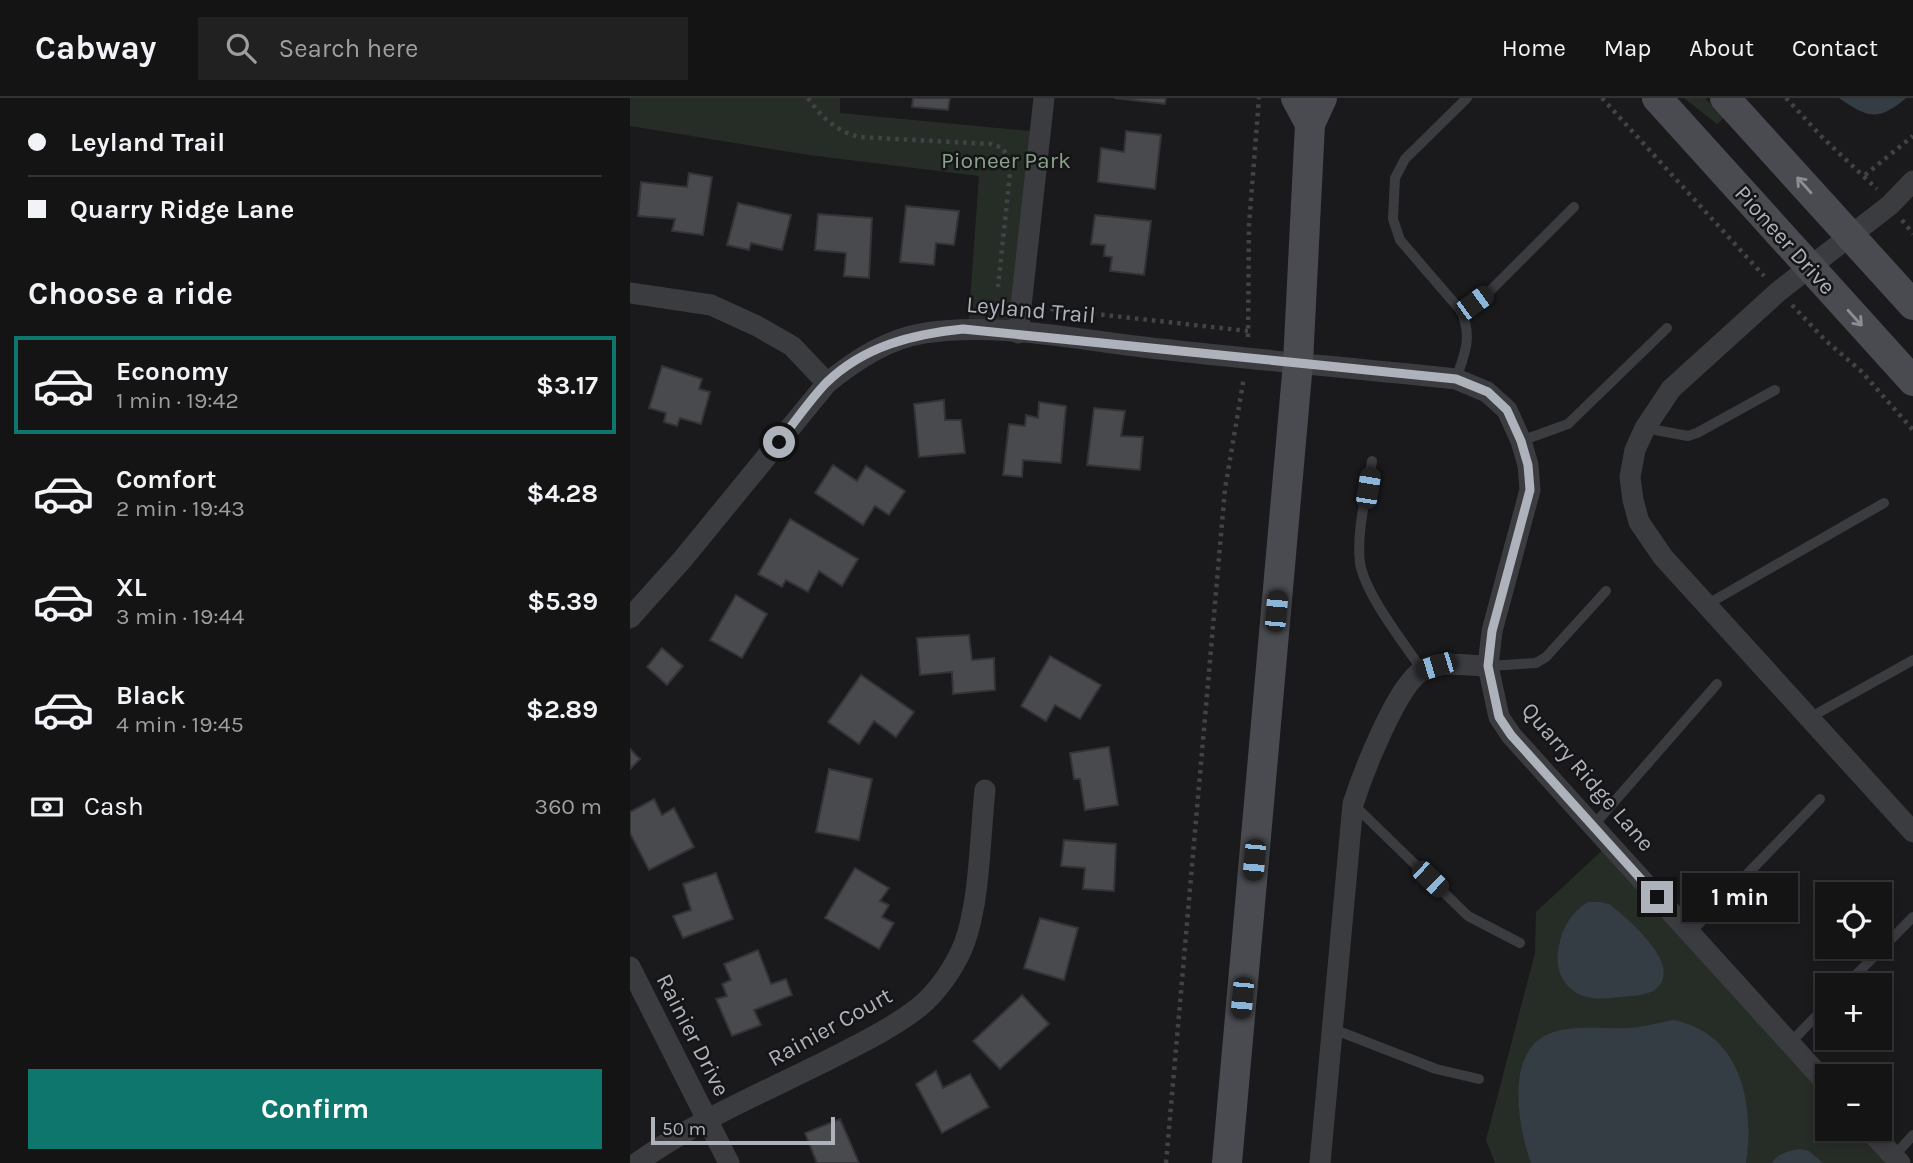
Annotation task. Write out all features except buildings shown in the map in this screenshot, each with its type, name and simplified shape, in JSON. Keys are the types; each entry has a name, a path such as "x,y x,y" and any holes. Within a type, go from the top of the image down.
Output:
{"street":[{"path":"1018,333 1044,98"},
{"name":"Pioneer Drive","path":"1657,98 1913,382"},
{"path":"1725,98 1913,305"},
{"path":"1227,1163 1298,363 1309,107"},
{"path":"1912,830 1663,557 1639,522 1630,477 1635,450 1645,428 1671,389 1779,291 1889,205 1913,181"},
{"path":"630,293 711,305 757,326 792,346 827,383"},
{"name":"Leyland Trail","path":"630,618 682,560 827,383 850,364 883,345 923,333 963,329 1298,363"},
{"name":"Quarry Ridge Lane","path":"1298,363 1456,379 1488,392 1507,410 1528,465 1530,490 1492,631 1488,666 1499,717 1511,735 1815,1071"},
{"path":"1320,1163 1353,804 1364,770 1397,704 1410,682 1422,670 1436,666 1488,666"},
{"name":"Rainier Court","path":"637,1163 657,1148 883,1032 919,1007 946,977 964,944 973,910 985,790"},
{"name":"Rainier Drive","path":"630,967 729,1163"},
{"path":"1879,1141 1897,1160"}],"lane":[{"path":"1456,379 1466,348 1468,331 1462,312 1400,240 1393,219 1395,177 1405,159 1467,98"},
{"path":"1462,312 1486,295 1574,207"},
{"path":"1521,441 1568,424 1667,328"},
{"path":"1645,428 1688,436 1775,390"},
{"path":"1372,461 1360,541 1360,565 1369,589 1422,670"},
{"path":"1706,605 1884,503"},
{"path":"1488,666 1536,663 1546,657 1606,591"},
{"path":"1809,718 1913,660"},
{"path":"1593,826 1717,684"},
{"path":"1690,933 1820,799"},
{"path":"1353,804 1468,916 1520,943"},
{"path":"1858,973 1913,917"},
{"path":"1790,1044 1815,1018"},
{"path":"1332,1029 1436,1069 1479,1079"},
{"path":"1897,1160 1913,1135"}],"path":[{"path":"1166,1163 1226,489 1240,412 1246,359 1249,225 1259,98"},
{"path":"1602,98 1755,267"},
{"path":"1786,98 1830,145 1865,176 1913,136"},
{"path":"1906,226 1913,234"},
{"path":"1809,323 1861,371 1913,430"}],"green space":[{"name":"Pioneer Park","path":"630,98 840,98 840,113 1040,132 1018,333 968,329 979,176 809,155 630,126"},
{"path":"1684,98 1705,98 1724,118 1717,124"},
{"path":"1609,844 1815,1071 1815,1141 1879,1141 1900,1163 1495,1163 1486,1140 1535,953 1536,912"}],"shaded area":[{"path":"1839,98 1906,98 1888,111 1873,114 1858,110"},
{"path":"1588,902 1609,904 1650,943 1663,968 1663,979 1656,989 1638,995 1597,998 1581,995 1566,984 1558,966 1560,939 1573,915"},
{"path":"1673,1020 1696,1027 1714,1039 1728,1055 1738,1074 1748,1117 1746,1163 1531,1163 1522,1129 1518,1090 1527,1054 1538,1040 1563,1030 1630,1028"},
{"path":"1800,1149 1809,1151 1823,1163 1772,1163 1781,1155"}],"route":[{"path":"779,442 827,383 850,364 883,345 923,333 963,329 1456,379 1488,392 1507,410 1521,441 1528,465 1530,490 1492,631 1488,666 1499,717 1511,735 1657,897"}]}
